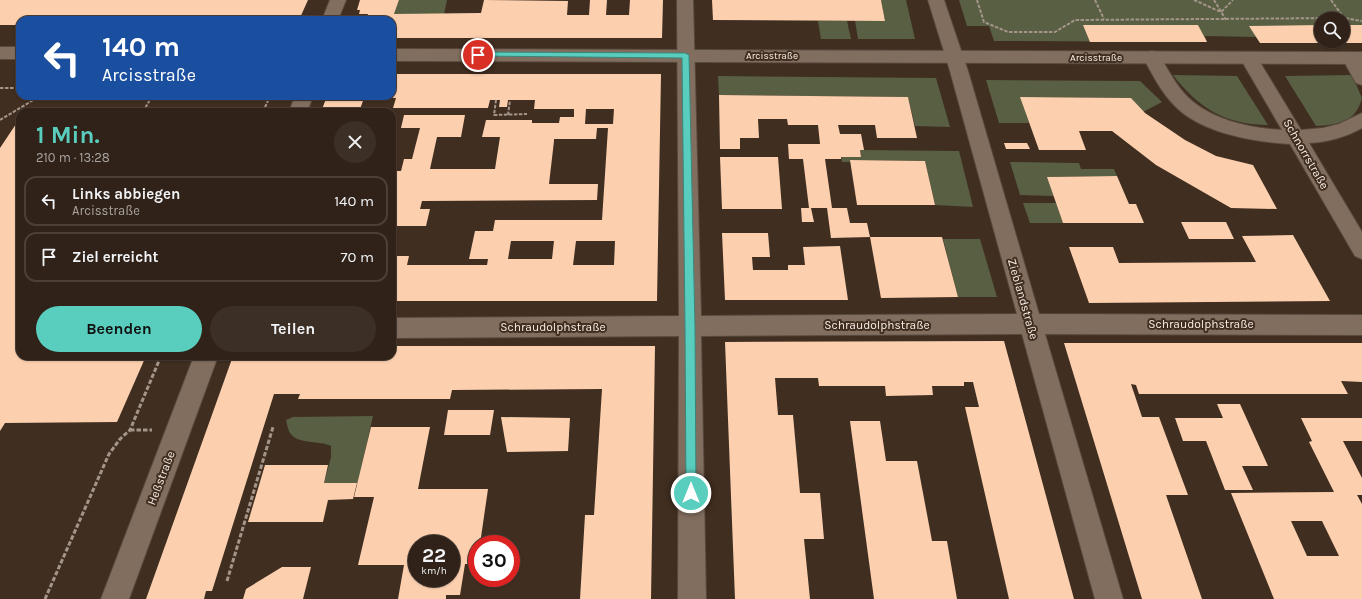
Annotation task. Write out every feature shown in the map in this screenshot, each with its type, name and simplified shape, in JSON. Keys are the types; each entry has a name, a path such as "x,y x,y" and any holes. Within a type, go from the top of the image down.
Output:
{"street":[{"path":"332,16 338,0"},
{"path":"685,0 692,599"},
{"name":"Zieblandstraße","path":"936,0 954,56 1108,599"},
{"path":"0,53 16,53"},
{"name":"Arcisstraße","path":"396,55 1356,58 1362,79"},
{"path":"1152,57 1177,98 1201,116 1217,124 1247,133 1296,137 1337,132 1347,129 1362,120"},
{"name":"Schnorrstraße","path":"1249,58 1362,250"},
{"name":"Schraudolphstraße","path":"396,328 1030,324 1362,325"},
{"name":"Heßstraße","path":"115,599 205,360"}],"path":[{"path":"976,0 984,22 1008,32 1055,32 1075,20 1314,19"},
{"path":"1096,0 1104,19"},
{"path":"1194,0 1221,12"},
{"path":"1214,0 1226,20"},
{"path":"1221,12 1233,0"},
{"path":"1331,0 1340,12"},
{"path":"1350,19 1362,21"},
{"path":"0,88 16,88"},
{"path":"20,108 33,100"},
{"path":"496,100 494,115 527,114"},
{"path":"508,115 510,100"},
{"path":"0,120 16,110"},
{"path":"45,599 109,454 120,439 130,430 159,360"},
{"path":"226,581 273,427"}],"green space":[{"path":"399,0 447,0 444,14 394,14"},
{"path":"881,0 906,0 915,39 858,39 855,21 885,21"},
{"path":"959,0 1362,0 1362,43 1350,43 1350,12 1314,12 1314,43 1260,43 1256,37 1205,36 1207,42 994,41 989,26 967,26"},
{"path":"818,21 847,21 851,39 821,39"},
{"path":"1173,75 1237,76 1268,125 1239,122 1214,112 1192,97"},
{"path":"1352,75 1362,98 1355,112 1345,121 1332,125 1316,126 1285,76"},
{"path":"718,76 936,78 950,127 915,126 908,97 719,95"},
{"path":"986,80 1140,81 1162,102 1143,112 1131,98 1021,97 1029,123 999,123"},
{"path":"860,150 959,151 973,207 935,205 925,161 850,160 850,162 842,162 841,157 861,157"},
{"path":"1010,162 1079,163 1081,169 1114,169 1117,176 1048,177 1054,196 1020,195"},
{"path":"1023,203 1056,203 1063,223 1030,223"},
{"path":"943,239 980,239 997,297 958,297"},
{"path":"373,416 358,483 324,483 331,457 331,446 303,441 294,437 289,432 286,420 293,417"}],"building":[{"path":"0,0 308,0 301,16 16,16 16,25 0,25"},
{"path":"360,0 399,0 394,14 481,13 484,0 568,1 567,15 589,15 590,0 607,0 606,15 629,15 630,0 663,0 662,38 396,38 396,16 367,16 368,14 359,14 360,10 357,10"},
{"path":"712,0 881,0 885,21 713,20"},
{"path":"1083,25 1198,25 1207,42 1090,42"},
{"path":"1314,25 1314,43 1260,43 1249,26"},
{"path":"1350,25 1362,25 1362,43 1350,43"},
{"path":"396,74 661,74 657,301 396,301 396,256 409,256 407,265 487,265 488,259 469,259 475,231 493,231 495,220 602,220 608,128 597,128 596,139 554,139 549,184 598,184 597,200 422,201 420,209 430,209 426,226 396,226 396,171 401,171 404,159 412,159 420,128 401,128 404,115 465,115 461,137 437,137 430,169 495,169 500,137 482,137 486,120 532,120 532,123 559,123 560,117 574,117 574,109 534,109 535,100 508,100 507,107 499,107 500,100 490,100 488,108 393,108 396,100","holes":["586,109 614,109 613,124 585,124","511,241 554,241 552,259 508,259","576,241 615,241 614,265 573,265"]},
{"path":"719,95 908,97 917,138 877,138 875,125 838,125 840,134 861,134 864,150 860,150 861,157 825,159 832,208 847,208 850,223 867,223 870,237 831,238 827,208 811,208 814,222 802,222 801,208 809,208 803,159 789,159 788,144 820,144 818,125 788,125 787,119 758,119 759,138 740,138 740,149 720,149"},
{"path":"1020,97 1131,98 1145,113 1185,140 1216,156 1253,165 1277,209 1231,208 1156,165 1112,131 1079,131 1086,150 1039,150"},
{"path":"326,100 363,100 360,108 322,108"},
{"path":"16,124 16,360 144,360 117,422 5,423 0,431 0,148"},
{"path":"1004,143 1027,143 1030,149 1006,149"},
{"path":"720,157 778,157 782,209 722,209"},
{"path":"850,160 925,161 935,205 857,205"},
{"path":"1117,176 1129,204 1136,204 1144,223 1063,223 1047,177"},
{"path":"1181,222 1226,222 1234,239 1189,239"},
{"path":"722,233 768,233 770,257 752,257 753,270 788,270 788,265 805,265 803,247 840,246 848,300 725,300"},
{"path":"1293,235 1330,301 1089,303 1069,247 1113,247 1119,263 1256,262 1242,236"},
{"path":"870,237 942,237 958,297 881,298"},
{"path":"1004,341 1074,599 1009,599 965,407 979,407 973,382 964,382 964,386 932,386 933,395 886,396 885,386 819,386 818,378 775,378 778,415 793,415 800,493 820,493 824,539 804,539 810,599 735,599 725,342"},
{"path":"1064,343 1362,343 1362,382 1341,381 1348,394 1139,394 1136,385 1131,384 1142,417 1159,417 1188,495 1166,495 1202,599 1142,599"},
{"path":"396,346 655,346 651,599 580,599 585,515 594,515 602,389 452,390 450,399 298,399 300,394 274,394 212,591 206,591 204,599 146,599 232,360 396,360"},
{"path":"1217,404 1240,404 1268,466 1242,466 1253,490 1225,490 1206,441 1183,441 1175,418 1223,418"},
{"path":"448,410 494,410 490,435 444,435"},
{"path":"501,417 570,418 568,451 507,452"},
{"path":"1301,418 1362,418 1362,441 1343,441 1362,478 1362,495 1357,495 1362,504 1362,599 1274,599 1231,493 1334,492 1309,442 1312,441","holes":["1291,521 1322,521 1339,556 1307,556"]},
{"path":"850,421 880,421 886,461 917,461 932,541 947,541 957,599 874,599"},
{"path":"371,427 430,427 418,489 488,489 481,535 468,535 468,564 465,564 460,595 446,595 446,599 398,599 404,565 358,565 374,497 354,497"},
{"path":"265,465 328,465 324,483 357,483 353,499 328,500 323,522 248,522"},
{"path":"282,567 311,567 303,599 243,599 246,589"}],"route":[{"path":"478,55 685,55 690,327 691,493"}]}
